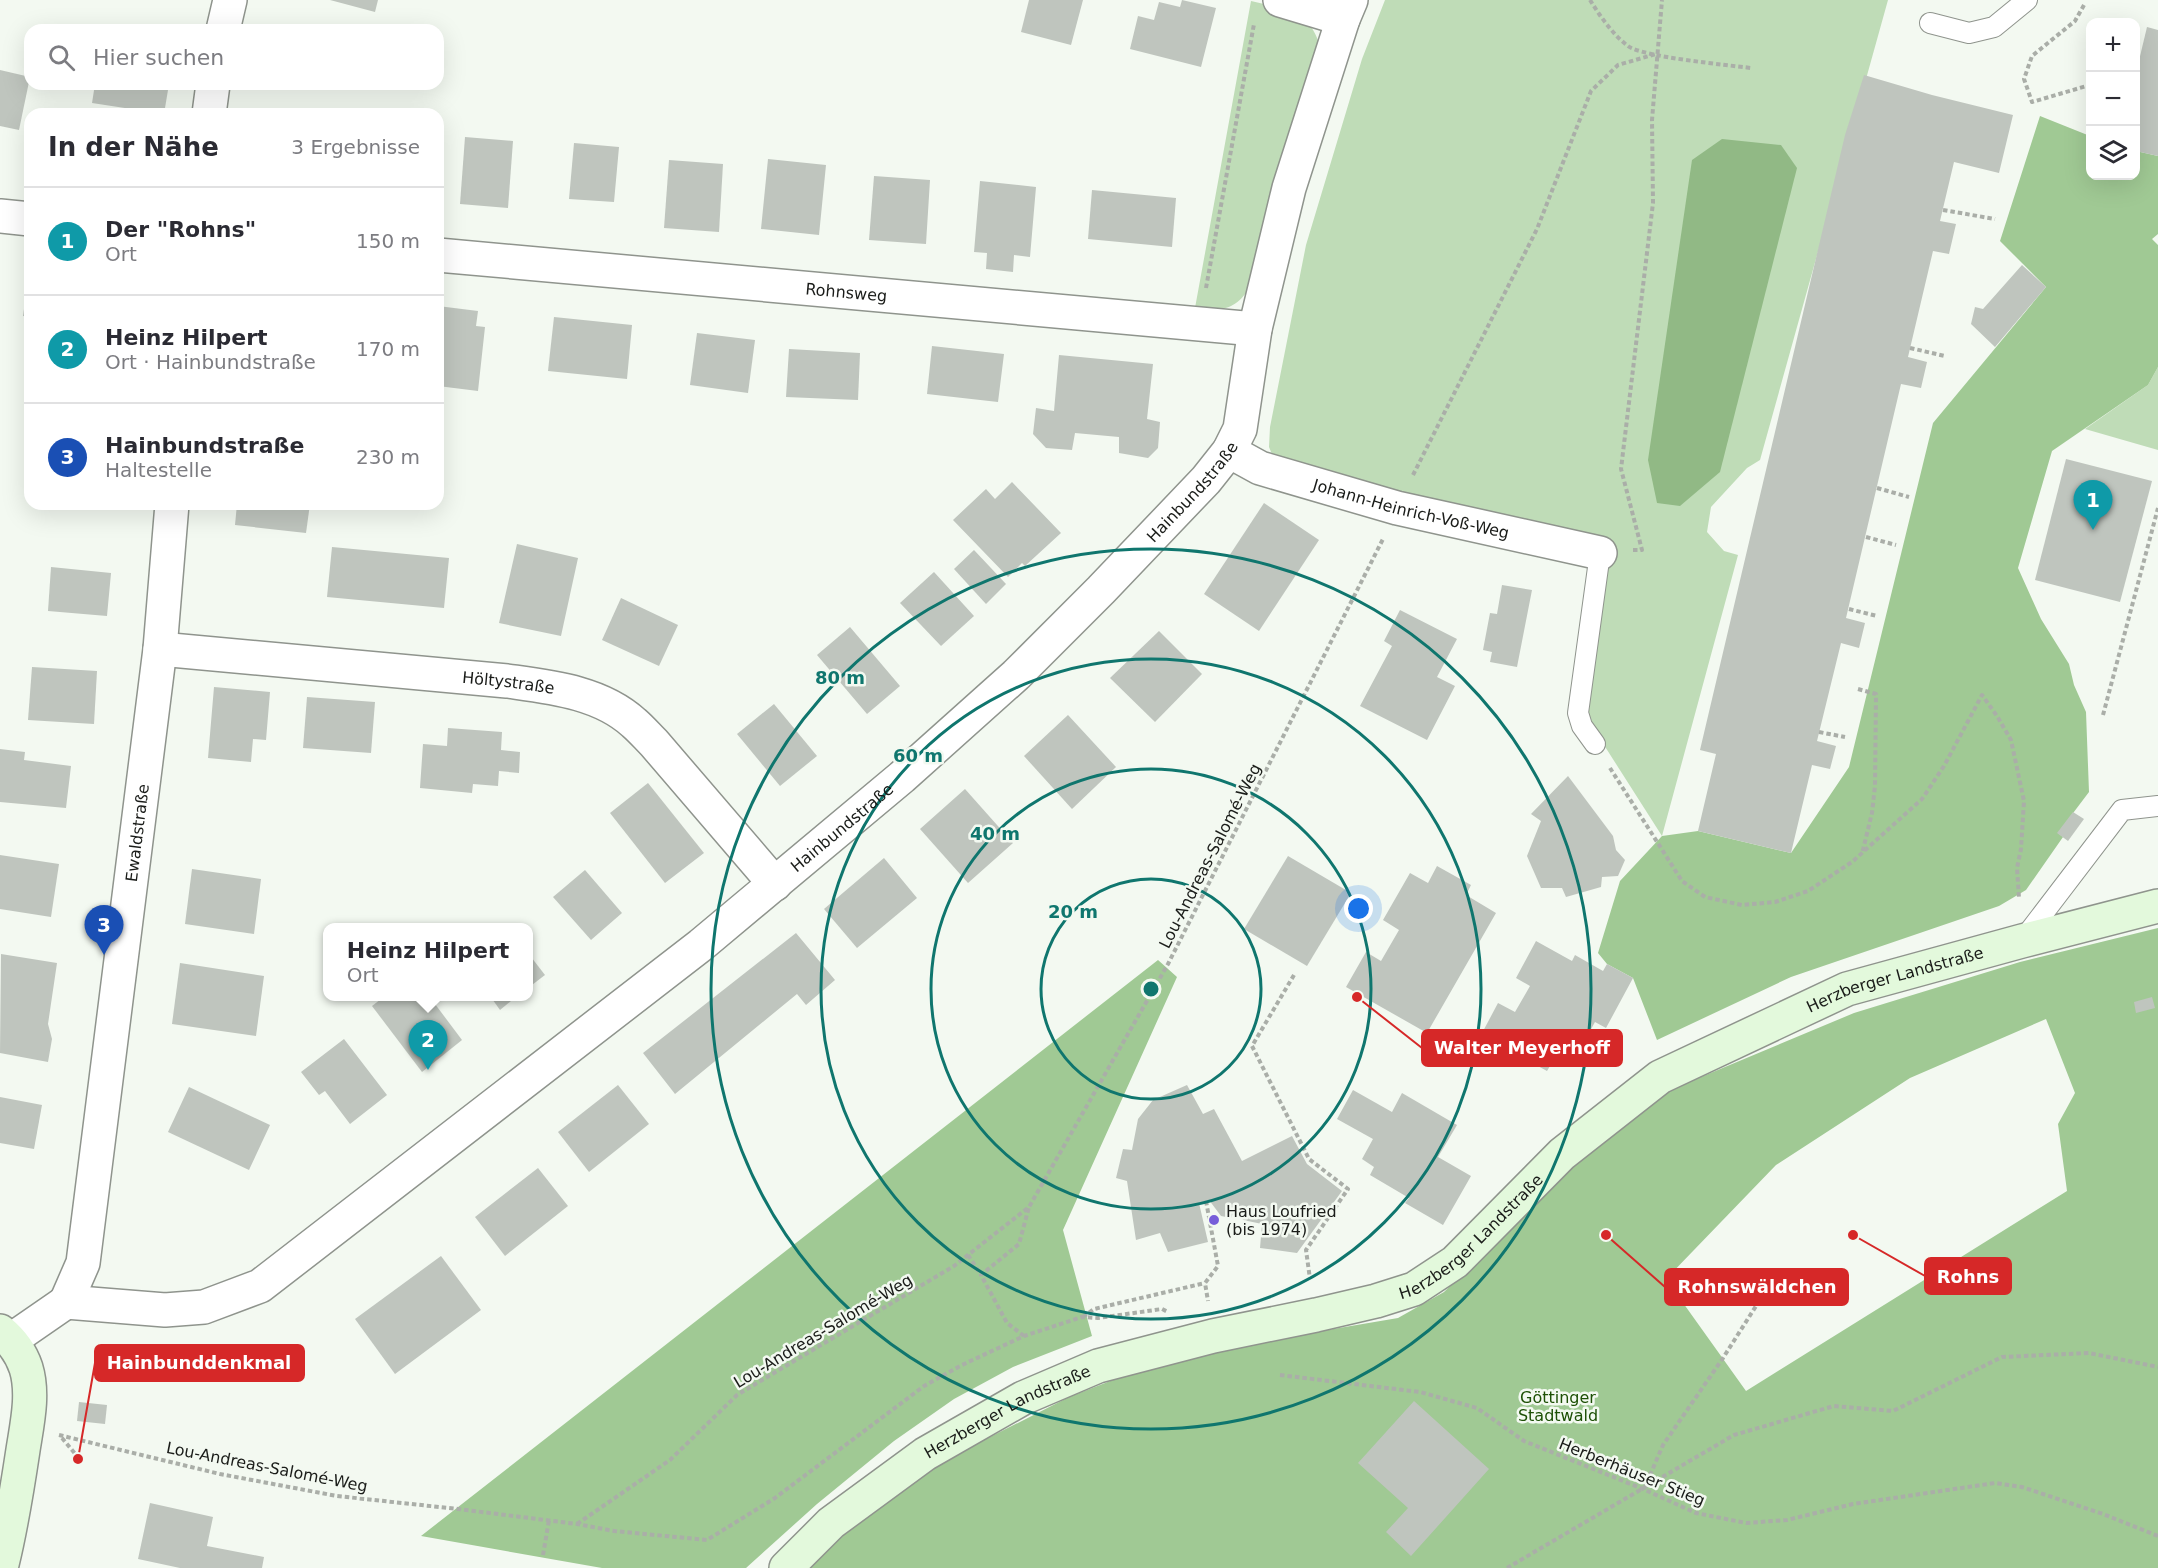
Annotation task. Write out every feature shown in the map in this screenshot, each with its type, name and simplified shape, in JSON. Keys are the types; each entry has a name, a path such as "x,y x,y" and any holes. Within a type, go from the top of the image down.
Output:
{"street":[{"path":"224,24 230,0"},
{"path":"1280,0 1347,9"},
{"name":"Hainbundstraße","path":"66,1302 165,1310 204,1307 260,1286 701,945 775,884 902,777 1016,675 1101,590 1198,489 1229,450 1240,429 1255,329 1288,188 1347,9"},
{"path":"210,108 212,90"},
{"path":"0,216 24,218"},
{"name":"Rohnsweg","path":"444,256 1255,329"},
{"name":"Johann-Heinrich-Voß-Weg","path":"1229,450 1260,468 1397,508 1600,553"},
{"name":"Ewaldstraße","path":"66,1302 82,1263 160,649 172,510"},
{"name":"Höltystraße","path":"160,649 507,681 560,689 598,701 633,721 775,884"},
{"name":"Herzberger Landstraße","path":"786,1568 831,1523 925,1454 1023,1398 1098,1366 1213,1335 1316,1316 1414,1289 1455,1262 1562,1154 1660,1077 1847,989 2022,940 2158,906"},
{"path":"1,1568 16,1497 30,1392 26,1367 6,1335 66,1302"}],"lane":[{"path":"1930,23 1969,33 1994,27 2027,0"},
{"path":"1595,744 1582,726 1578,713 1600,553"},
{"path":"2022,940 2122,810 2158,806"}],"path":[{"path":"1590,0 1601,18 1629,48 1750,68"},
{"path":"1642,550 1621,469 1653,204 1652,120 1662,0"},
{"path":"2084,5 2075,21 2032,56 2025,79 2032,102 2086,86"},
{"path":"1199,324 1255,22"},
{"name":"Lou-Andreas-Salomé-Weg","path":"981,1275 1019,1244 1029,1207 1168,964 1537,229 1591,91 1618,65 1656,54"},
{"path":"1943,210 1995,219"},
{"path":"1910,348 1945,356"},
{"path":"1877,488 1909,497"},
{"path":"2103,715 2158,508"},
{"path":"1866,537 1896,545"},
{"path":"1849,609 1877,615"},
{"path":"1858,689 1876,694 1875,786 1872,813 1862,855"},
{"path":"1595,744 1682,881 1705,897 1742,905 1775,902 1808,891 1862,855 1923,799 1944,766 1982,695 2011,740 2015,756 2024,801 2018,868"},
{"path":"1820,732 1845,737"},
{"path":"1294,975 1252,1046 1309,1159 1348,1189 1306,1250 1316,1316"},
{"path":"1206,1201 1218,1266 1205,1283 1207,1297"},
{"name":"Lou-Andreas-Salomé-Weg","path":"577,1524 670,1460 737,1395 954,1266 1029,1207"},
{"path":"968,1255 1007,1323 1024,1336"},
{"name":"Lou-Andreas-Salomé-Weg","path":"27,1427 220,1474 337,1496 549,1520 614,1531 707,1540 775,1498 924,1386 962,1365 1024,1336 1082,1317 1094,1309 1205,1283"},
{"path":"1644,1489 1663,1446 1763,1295"},
{"path":"1507,1568 1734,1435 1834,1406 1893,1411 2002,1357 2089,1353 2158,1367"},
{"name":"Herberhäuser Stieg","path":"1280,1375 1420,1392 1476,1408 1524,1441 1644,1489 1696,1514 1746,1522 1787,1520 1853,1504 1995,1483 2022,1487 2103,1514 2158,1536"},
{"path":"66,1443 77,1456"},
{"path":"543,1555 549,1520"}],"shaded area":[{"path":"1385,0 1888,0 1760,460 1747,468 1711,507 1707,532 1724,551 1738,555 1662,836 1588,720 1607,543 1400,501 1274,459 1269,447 1270,427 1306,245 1362,59"},
{"path":"1251,1 1283,9 1301,17 1308,23 1319,43 1250,287 1238,301 1227,308 1195,308"},
{"path":"1722,139 1781,145 1797,168 1720,472 1680,506 1657,503 1648,460 1692,160"},
{"path":"2158,367 2158,450 2085,429 2148,385"}],"green space":[{"path":"2040,116 2086,134 2086,180 2140,180 2140,152 2158,156 2158,234 2152,239 2158,245 2158,367 2148,385 2052,451 2018,568 2041,619 2069,664 2074,685 2086,712 2089,792 2058,833 2063,837 2026,890 1999,906 1791,977 1657,1040 1633,978 1607,964 1598,953 1620,881 1662,836 1698,831 1791,853 1849,767 1933,423 2046,287 2000,241"},
{"name":"Göttinger Stadtwald","path":"2158,928 2158,1568 809,1568 839,1539 929,1468 1069,1397 1118,1378 1239,1345 1398,1318 1444,1292 1568,1171 1658,1095 1854,1013 2020,962","holes":["2046,1019 2075,1093 2058,1124 2067,1191 1746,1391 1666,1279 1776,1165 1910,1078"]},
{"path":"1158,960 1177,977 1063,1230 1092,1336 1013,1367 954,1399 894,1441 817,1504 746,1568 602,1568 421,1536"}],"building":[{"path":"330,0 378,0 375,12"},
{"path":"1029,0 1083,0 1071,45 1021,32"},
{"path":"1182,0 1216,8 1201,67 1130,49 1138,16 1154,20 1159,2 1180,7"},
{"path":"2147,27 2158,30 2158,156 2140,152 2140,56"},
{"path":"0,70 24,76 24,90 27,90 19,130 0,126"},
{"path":"1864,75 2013,115 1999,173 1954,162 1940,221 1956,224 1949,254 1933,251 1908,357 1927,362 1921,388 1901,384 1846,618 1865,623 1859,648 1841,643 1817,741 1836,746 1830,769 1812,765 1791,853 1698,831 1716,754 1700,750 1845,135"},
{"path":"94,90 168,90 165,108 125,108 92,103"},
{"path":"465,137 513,141 508,208 460,204"},
{"path":"574,143 619,147 614,202 569,199"},
{"path":"768,159 826,165 819,235 761,229"},
{"path":"669,160 723,164 719,232 664,228"},
{"path":"874,176 930,180 926,244 869,240"},
{"path":"980,181 1036,187 1030,257 1014,255 1013,272 986,269 987,253 974,252"},
{"path":"1092,190 1176,198 1172,247 1088,239"},
{"path":"2022,265 2046,287 1995,347 1971,324 1975,307 1983,309"},
{"path":"444,307 478,311 476,326 485,327 478,391 444,387"},
{"path":"554,317 632,325 627,379 548,371"},
{"path":"697,333 755,340 748,393 690,385"},
{"path":"932,346 1004,354 998,402 927,394"},
{"path":"789,349 860,353 858,400 786,397"},
{"path":"1059,355 1153,364 1147,419 1160,422 1158,448 1148,458 1119,453 1119,437 1075,433 1072,450 1046,448 1033,434 1036,408 1054,411"},
{"path":"2066,459 2152,481 2120,602 2035,580"},
{"path":"1012,482 1061,533 1025,566 1022,563 1008,577 953,520 986,489 995,499"},
{"path":"1264,503 1319,540 1259,631 1204,594"},
{"path":"236,510 309,510 306,533 235,525"},
{"path":"517,544 578,558 561,636 499,623"},
{"path":"332,547 449,558 444,608 327,597"},
{"path":"974,550 1006,584 986,604 954,569"},
{"path":"51,567 111,573 107,616 48,611"},
{"path":"934,572 974,616 941,646 900,603"},
{"path":"1502,585 1532,590 1517,667 1490,662 1492,652 1483,650 1490,613 1497,614"},
{"path":"621,598 678,625 659,666 602,640"},
{"path":"1400,610 1457,639 1437,677 1455,686 1427,740 1360,706 1392,646 1384,641"},
{"path":"850,627 900,686 867,714 817,655"},
{"path":"1159,631 1202,674 1155,722 1110,678"},
{"path":"32,667 97,671 94,724 28,720"},
{"path":"214,687 270,692 266,740 253,739 251,762 208,758"},
{"path":"307,697 375,702 371,753 303,748"},
{"path":"774,704 817,756 780,786 737,734"},
{"path":"1068,715 1116,767 1072,809 1024,756"},
{"path":"448,728 502,732 501,750 520,752 519,773 499,771 498,786 473,784 472,793 420,788 423,744 447,746"},
{"path":"0,749 25,752 24,760 71,766 66,808 0,802"},
{"path":"1568,776 1613,836 1616,850 1625,860 1618,876 1602,877 1601,887 1566,897 1562,888 1541,888 1527,856 1541,821 1531,814"},
{"path":"648,783 704,853 665,883 610,813"},
{"path":"965,789 1013,843 968,883 920,829"},
{"path":"2073,812 2084,819 2068,841 2057,833"},
{"path":"0,855 59,864 51,917 0,909"},
{"path":"1288,856 1351,893 1307,966 1244,929"},
{"path":"884,858 917,898 857,948 824,909"},
{"path":"1437,866 1471,885 1466,895 1496,913 1427,1033 1346,987 1366,952 1381,961 1399,930 1383,920 1410,873 1428,883"},
{"path":"192,869 261,879 254,934 185,924"},
{"path":"585,870 622,913 591,940 553,897"},
{"path":"796,933 835,980 806,1005 797,994 675,1094 643,1053"},
{"path":"1536,941 1572,961 1575,955 1603,971 1607,964 1633,978 1606,1028 1595,1022 1571,1065 1556,1056 1547,1071 1481,1035 1498,1003 1515,1012 1530,986 1516,978"},
{"path":"1,954 57,963 48,1024 52,1039 48,1062 0,1053"},
{"path":"533,959 545,975 533,984"},
{"path":"180,963 264,976 256,1036 172,1024"},
{"path":"2152,997 2155,1008 2136,1013 2134,1002"},
{"path":"378,1001 433,1001 462,1040 422,1072 372,1006"},
{"path":"494,1001 511,1001 500,1010"},
{"path":"344,1039 387,1095 350,1124 325,1091 319,1095 301,1072"},
{"path":"618,1085 649,1124 589,1172 558,1132"},
{"path":"1187,1085 1203,1114 1214,1109 1242,1161 1292,1136 1307,1164 1342,1191 1297,1253 1260,1248 1262,1224 1243,1220 1237,1206 1231,1218 1221,1216 1209,1200 1199,1203 1208,1242 1168,1252 1160,1233 1136,1240 1127,1181 1116,1178 1123,1149 1132,1150 1138,1119 1153,1100"},
{"path":"189,1087 270,1125 249,1170 168,1132"},
{"path":"1353,1090 1392,1112 1402,1093 1457,1125 1438,1157 1471,1176 1443,1225 1405,1203 1409,1198 1370,1175 1374,1167 1362,1159 1373,1139 1337,1119"},
{"path":"0,1097 42,1105 34,1149 0,1143"},
{"path":"538,1168 568,1206 505,1256 475,1217"},
{"path":"441,1256 481,1310 395,1374 355,1319"},
{"path":"1414,1401 1489,1469 1411,1556 1386,1532 1408,1508 1358,1463"},
{"path":"79,1402 107,1405 105,1424 77,1421"},
{"path":"150,1503 213,1517 207,1546 264,1557 262,1568 180,1568 138,1559"}],"place":[{"name":"Der \"Rohns\"","path":"2093,530"},
{"name":"Hainbundstraße","path":"104,955"},
{"name":"Walter Meyerhoff","path":"1357,997"},
{"name":"Heinz Hilpert","path":"428,1070"},
{"name":"Haus Loufried (bis 1974)","path":"1214,1220"},
{"name":"Rohnswäldchen","path":"1606,1235"},
{"name":"Rohns","path":"1853,1235"},
{"name":"Hainbunddenkmal","path":"78,1459"}]}
